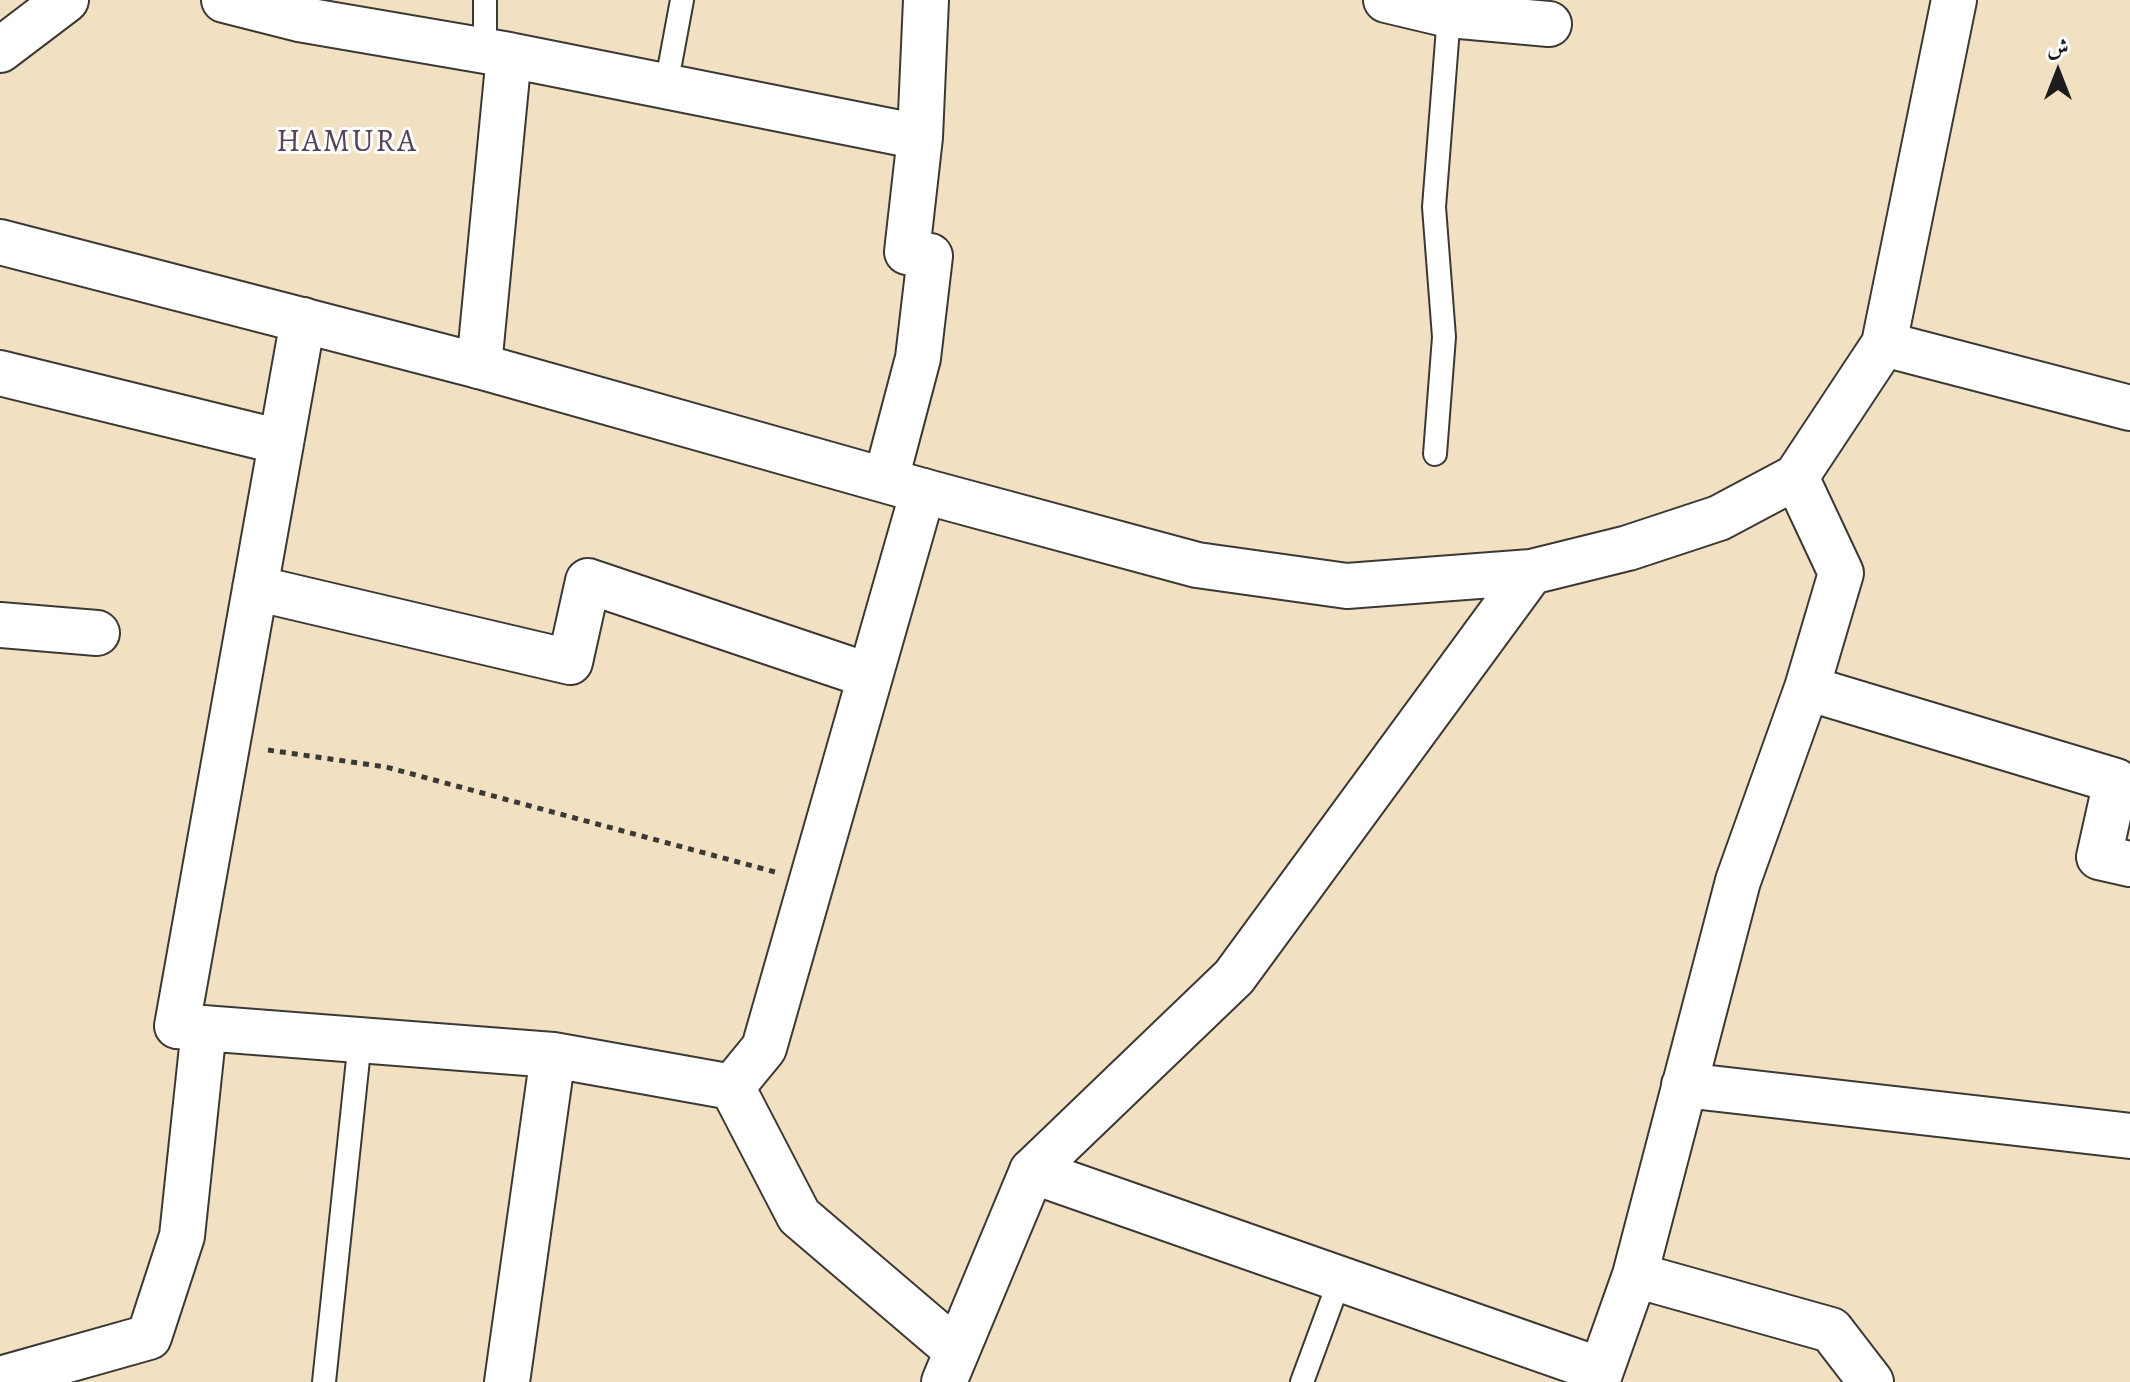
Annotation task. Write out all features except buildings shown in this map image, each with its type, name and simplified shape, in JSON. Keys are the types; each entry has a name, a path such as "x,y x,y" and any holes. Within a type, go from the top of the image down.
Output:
{"street":[{"path":"0,50 66,0"},
{"path":"224,0 299,19 666,86 920,137"},
{"path":"732,1087 764,1048 870,676 904,485 930,256 907,252 920,137 926,0"},
{"path":"1386,0 1449,15 1549,24"},
{"path":"0,242 479,366 1197,565 1347,586 1531,572 1628,548 1719,518 1796,477 1884,344 1954,0"},
{"path":"479,366 497,54"},
{"path":"303,320 177,1026 553,1055 732,1087"},
{"path":"1884,344 2130,408"},
{"path":"0,373 281,442"},
{"path":"1032,1171 1340,1279 1599,1376 1635,1275 1738,881 1807,688 1841,573 1796,477"},
{"path":"732,1087 799,1216 950,1366 1032,1171 1234,977 1531,572"},
{"path":"255,588 570,662 588,581 870,676"},
{"path":"0,625 97,633"},
{"path":"1807,688 2116,781 2099,857 2130,864"},
{"path":"0,1379 149,1337 182,1236 204,1028"},
{"path":"507,1382 553,1055"},
{"path":"1684,1085 2130,1136"},
{"path":"1635,1275 1831,1330 1871,1382"}],"lane":[{"path":"485,0 497,54"},
{"path":"666,86 682,0"},
{"path":"1435,454 1444,337 1434,207 1449,15"},
{"path":"324,1382 360,1040"},
{"path":"1302,1382 1340,1279"}],"path":[{"path":"227,744 386,767 811,881"}],"district":[{"name":"HAMURA","path":"347,143"}]}
